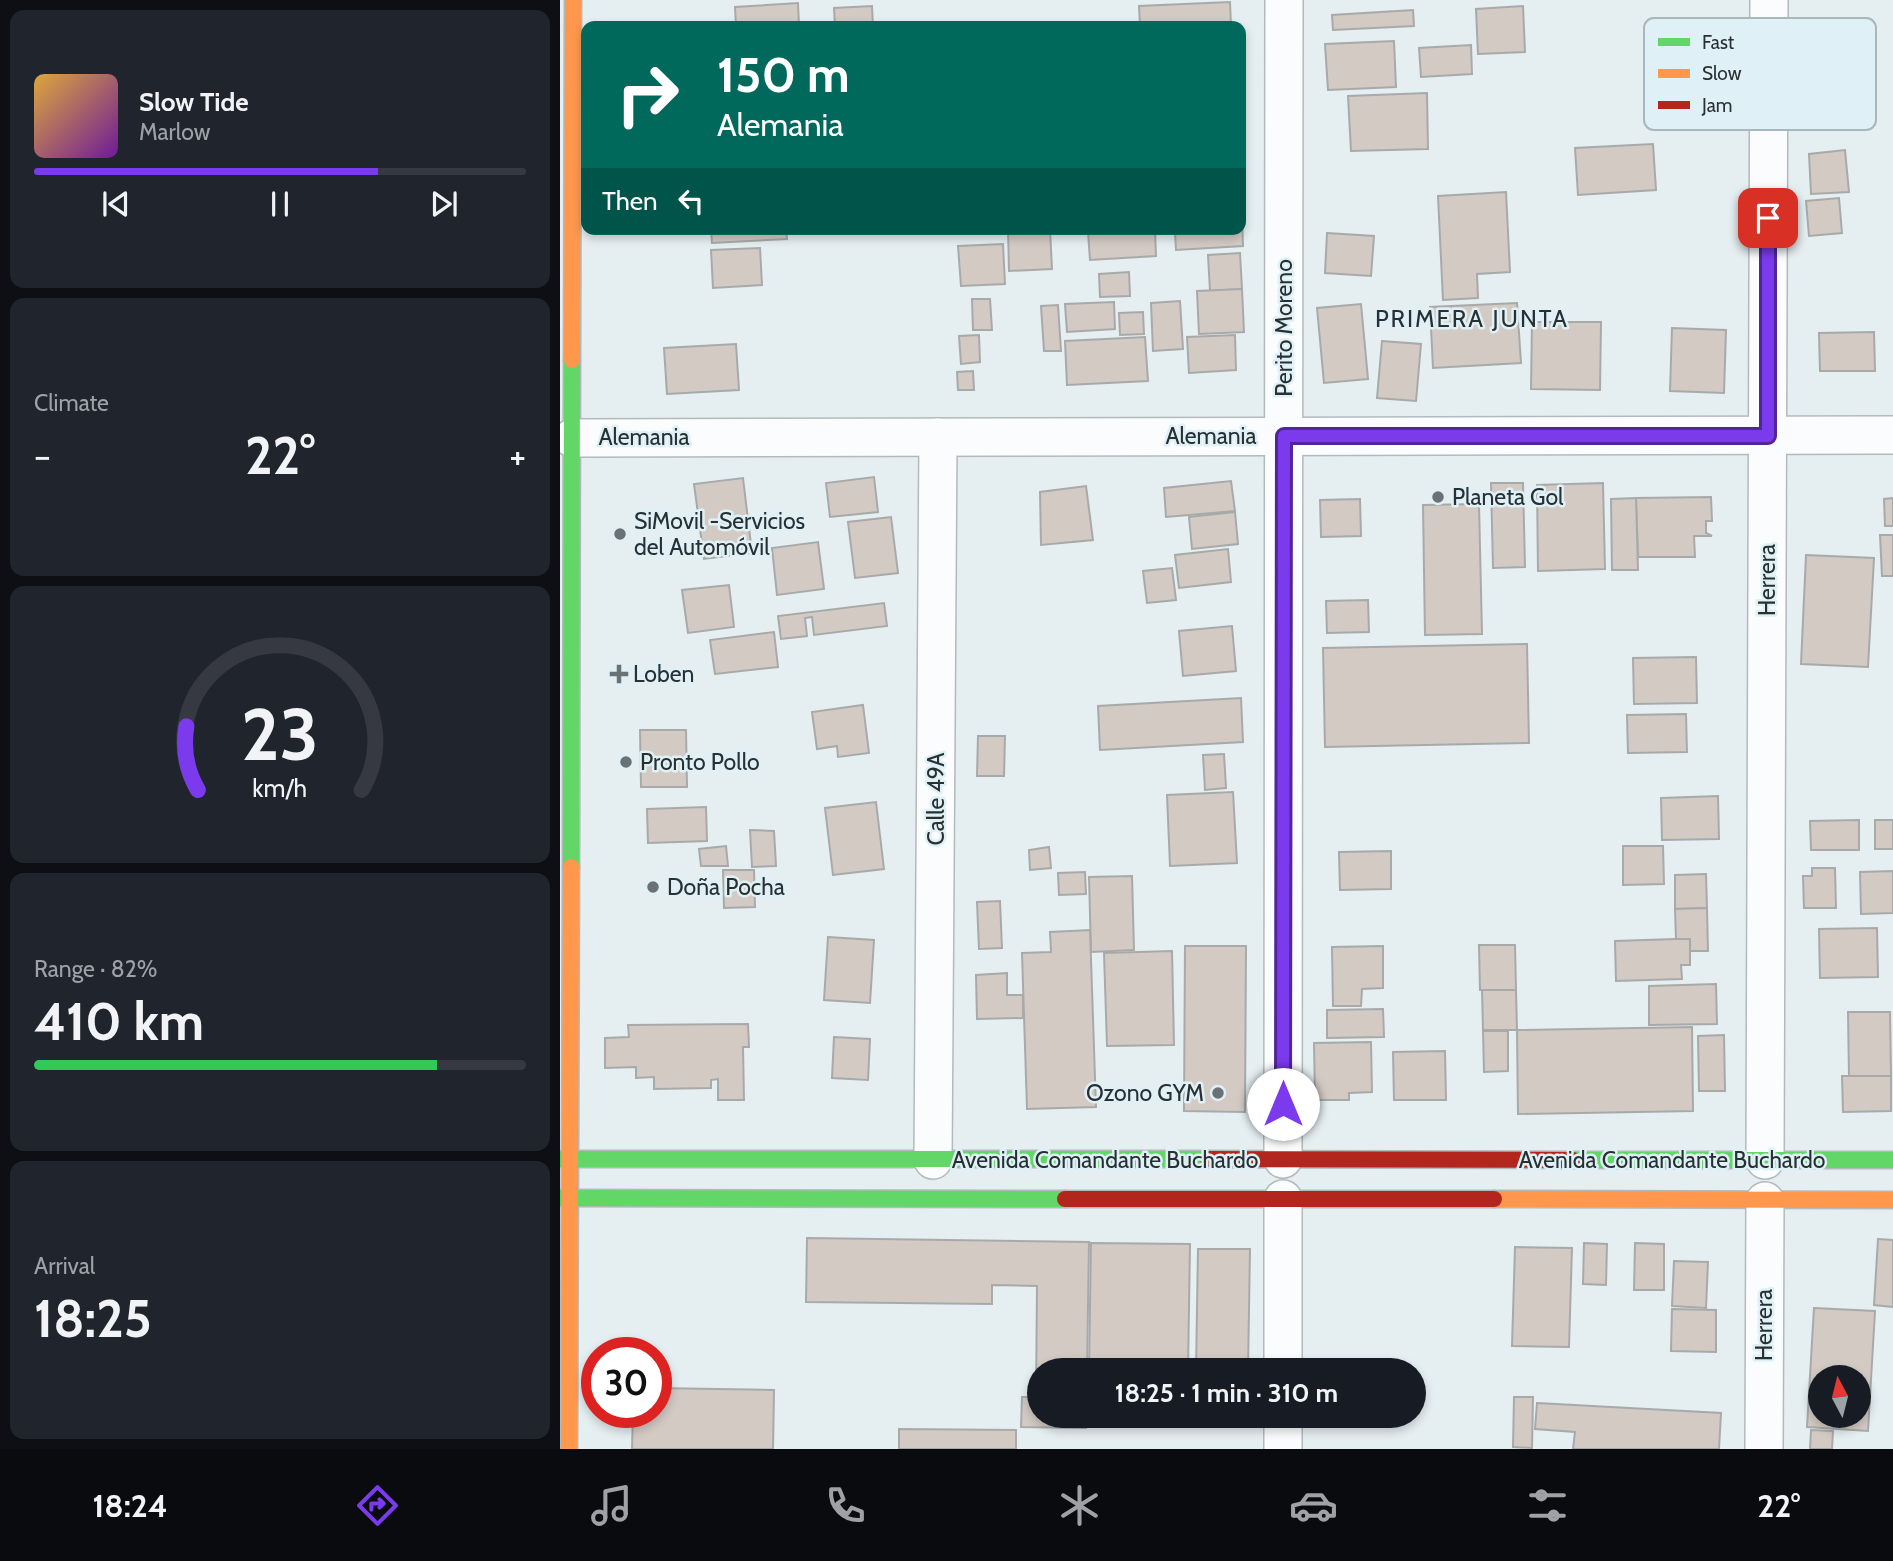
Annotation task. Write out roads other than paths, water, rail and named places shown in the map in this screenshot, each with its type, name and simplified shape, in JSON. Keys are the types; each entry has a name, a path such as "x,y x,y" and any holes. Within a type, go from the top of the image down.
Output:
{"main road":[{"path":"569,1449 565,1159 573,0"},
{"name":"Avenida Comandante Buchardo","path":"565,1159 1893,1160"},
{"name":"Avenida Comandante Buchardo","path":"565,1198 1893,1200"}],"street":[{"name":"Perito Moreno","path":"1283,1159 1284,0"},
{"name":"Herrera","path":"1769,0 1769,18"},
{"name":"Herrera","path":"1765,1160 1769,130"},
{"name":"Alemania","path":"572,438 1893,436"},
{"name":"Calle 49A","path":"933,1160 939,437"},
{"path":"1283,1199 1283,1358"},
{"name":"Herrera","path":"1764,1449 1765,1200"},
{"path":"1283,1428 1283,1449"}],"place":[{"name":"Planeta Gol","path":"1438,497"},
{"name":"SiMovil -Servicios del Automóvil","path":"620,534"},
{"name":"Loben","path":"619,674"},
{"name":"Pronto Pollo","path":"626,762"},
{"name":"Doña Pocha","path":"653,887"},
{"name":"Ozono GYM","path":"1218,1093"}],"district":[{"name":"PRIMERA JUNTA","path":"1472,319"}]}
